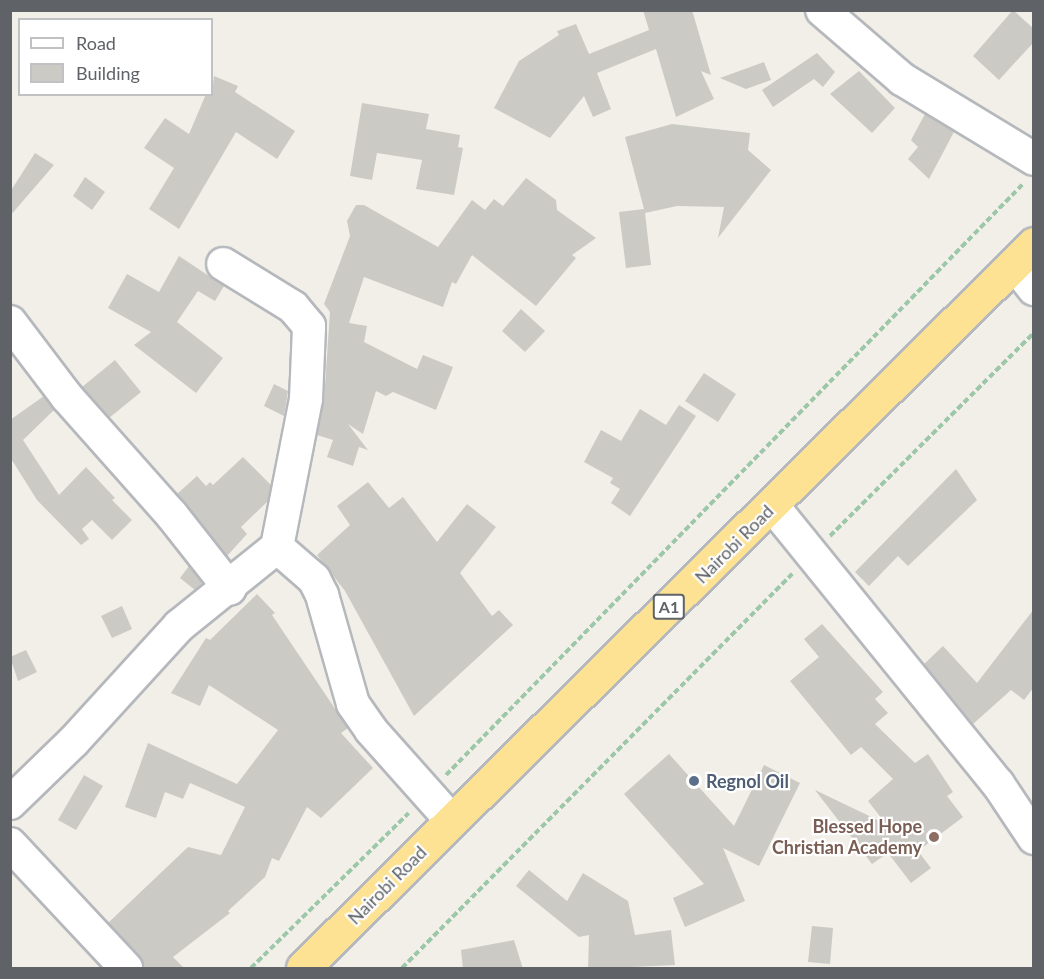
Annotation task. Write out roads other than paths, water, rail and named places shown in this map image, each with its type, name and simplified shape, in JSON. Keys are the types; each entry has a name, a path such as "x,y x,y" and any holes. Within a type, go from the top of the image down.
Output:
{"highway":[{"name":"Nairobi Road","path":"303,969 1034,244"},
{"name":"Nairobi Road","path":"330,969 654,638 1030,277"}],"street":[{"path":"822,10 903,79 1029,171"},
{"path":"10,803 74,741 179,626 230,589 277,547 306,399 309,326 293,307 224,264"},
{"path":"10,322 68,397 171,514 230,589"},
{"path":"780,515 813,552 998,784 1034,838"},
{"path":"277,547 314,579 322,595 353,704 371,730 452,821"},
{"path":"10,844 126,969"}],"place":[{"name":"Regnol Oil","path":"694,781"},
{"name":"Blessed Hope Christian Academy","path":"934,837"}]}
